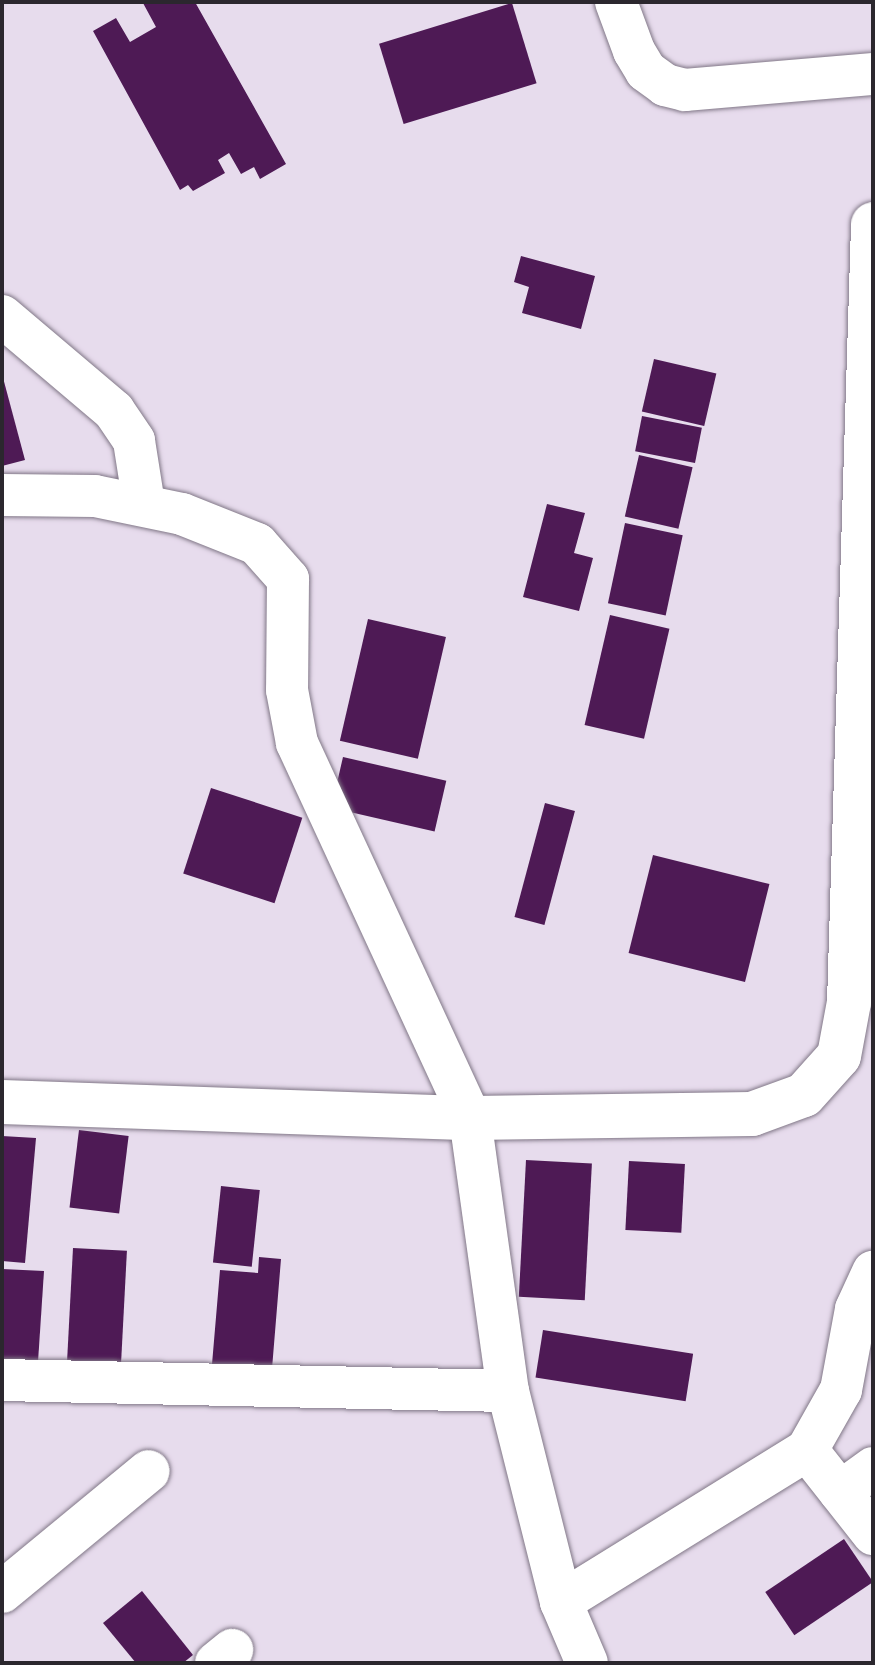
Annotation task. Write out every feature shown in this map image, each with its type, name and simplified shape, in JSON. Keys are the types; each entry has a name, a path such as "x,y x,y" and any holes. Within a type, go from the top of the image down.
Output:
{"street":[{"path":"616,2 634,51 646,71 665,85 685,90 873,74"},
{"path":"2,1102 470,1118 752,1114 804,1095 839,1056 849,1002 867,587 873,224"},
{"path":"2,316 114,411 134,441 144,504"},
{"path":"2,495 48,492 144,504 257,544 288,579 287,690 297,743 470,1118 508,1391 561,1602 587,1663"},
{"path":"561,1602 807,1450 841,1390 856,1309 873,1272"},
{"path":"2,1380 508,1391"},
{"path":"807,1450 857,1480 873,1534"},
{"path":"2,1592 149,1471"}],"building":[{"path":"195,2 286,164 260,179 254,167 241,174 229,153 218,160 225,173 193,191 188,185 180,190 93,31 116,18 130,42 156,27 143,3"},
{"path":"512,3 537,83 404,124 379,44"},
{"path":"521,256 595,276 581,329 522,313 529,287 514,282"},
{"path":"654,359 716,373 704,426 642,412"},
{"path":"2,374 25,460 2,466"},
{"path":"642,416 702,428 695,463 635,451"},
{"path":"639,455 693,467 678,529 625,516"},
{"path":"547,504 585,513 574,553 593,558 579,611 523,597"},
{"path":"625,523 683,535 666,615 608,603"},
{"path":"610,615 669,629 644,739 585,725"},
{"path":"368,619 446,637 418,759 340,741"},
{"path":"343,757 446,781 435,832 331,808"},
{"path":"211,788 302,818 274,903 183,874"},
{"path":"545,803 575,811 544,925 514,917"},
{"path":"653,855 769,884 745,982 629,953"},
{"path":"79,1130 129,1136 119,1214 69,1207"},
{"path":"2,1136 36,1138 25,1263 2,1261"},
{"path":"526,1160 592,1163 585,1300 519,1297"},
{"path":"629,1161 685,1164 681,1233 625,1230"},
{"path":"221,1186 260,1190 252,1267 213,1263"},
{"path":"73,1248 127,1251 120,1378 66,1375"},
{"path":"259,1257 281,1259 271,1381 211,1376 220,1270 258,1273"},
{"path":"2,1269 44,1271 37,1377 2,1374"},
{"path":"543,1330 693,1354 686,1401 535,1377"},
{"path":"844,1539 873,1582 794,1635 765,1592"},
{"path":"142,1591 193,1655 183,1663 136,1663 103,1623"}]}
